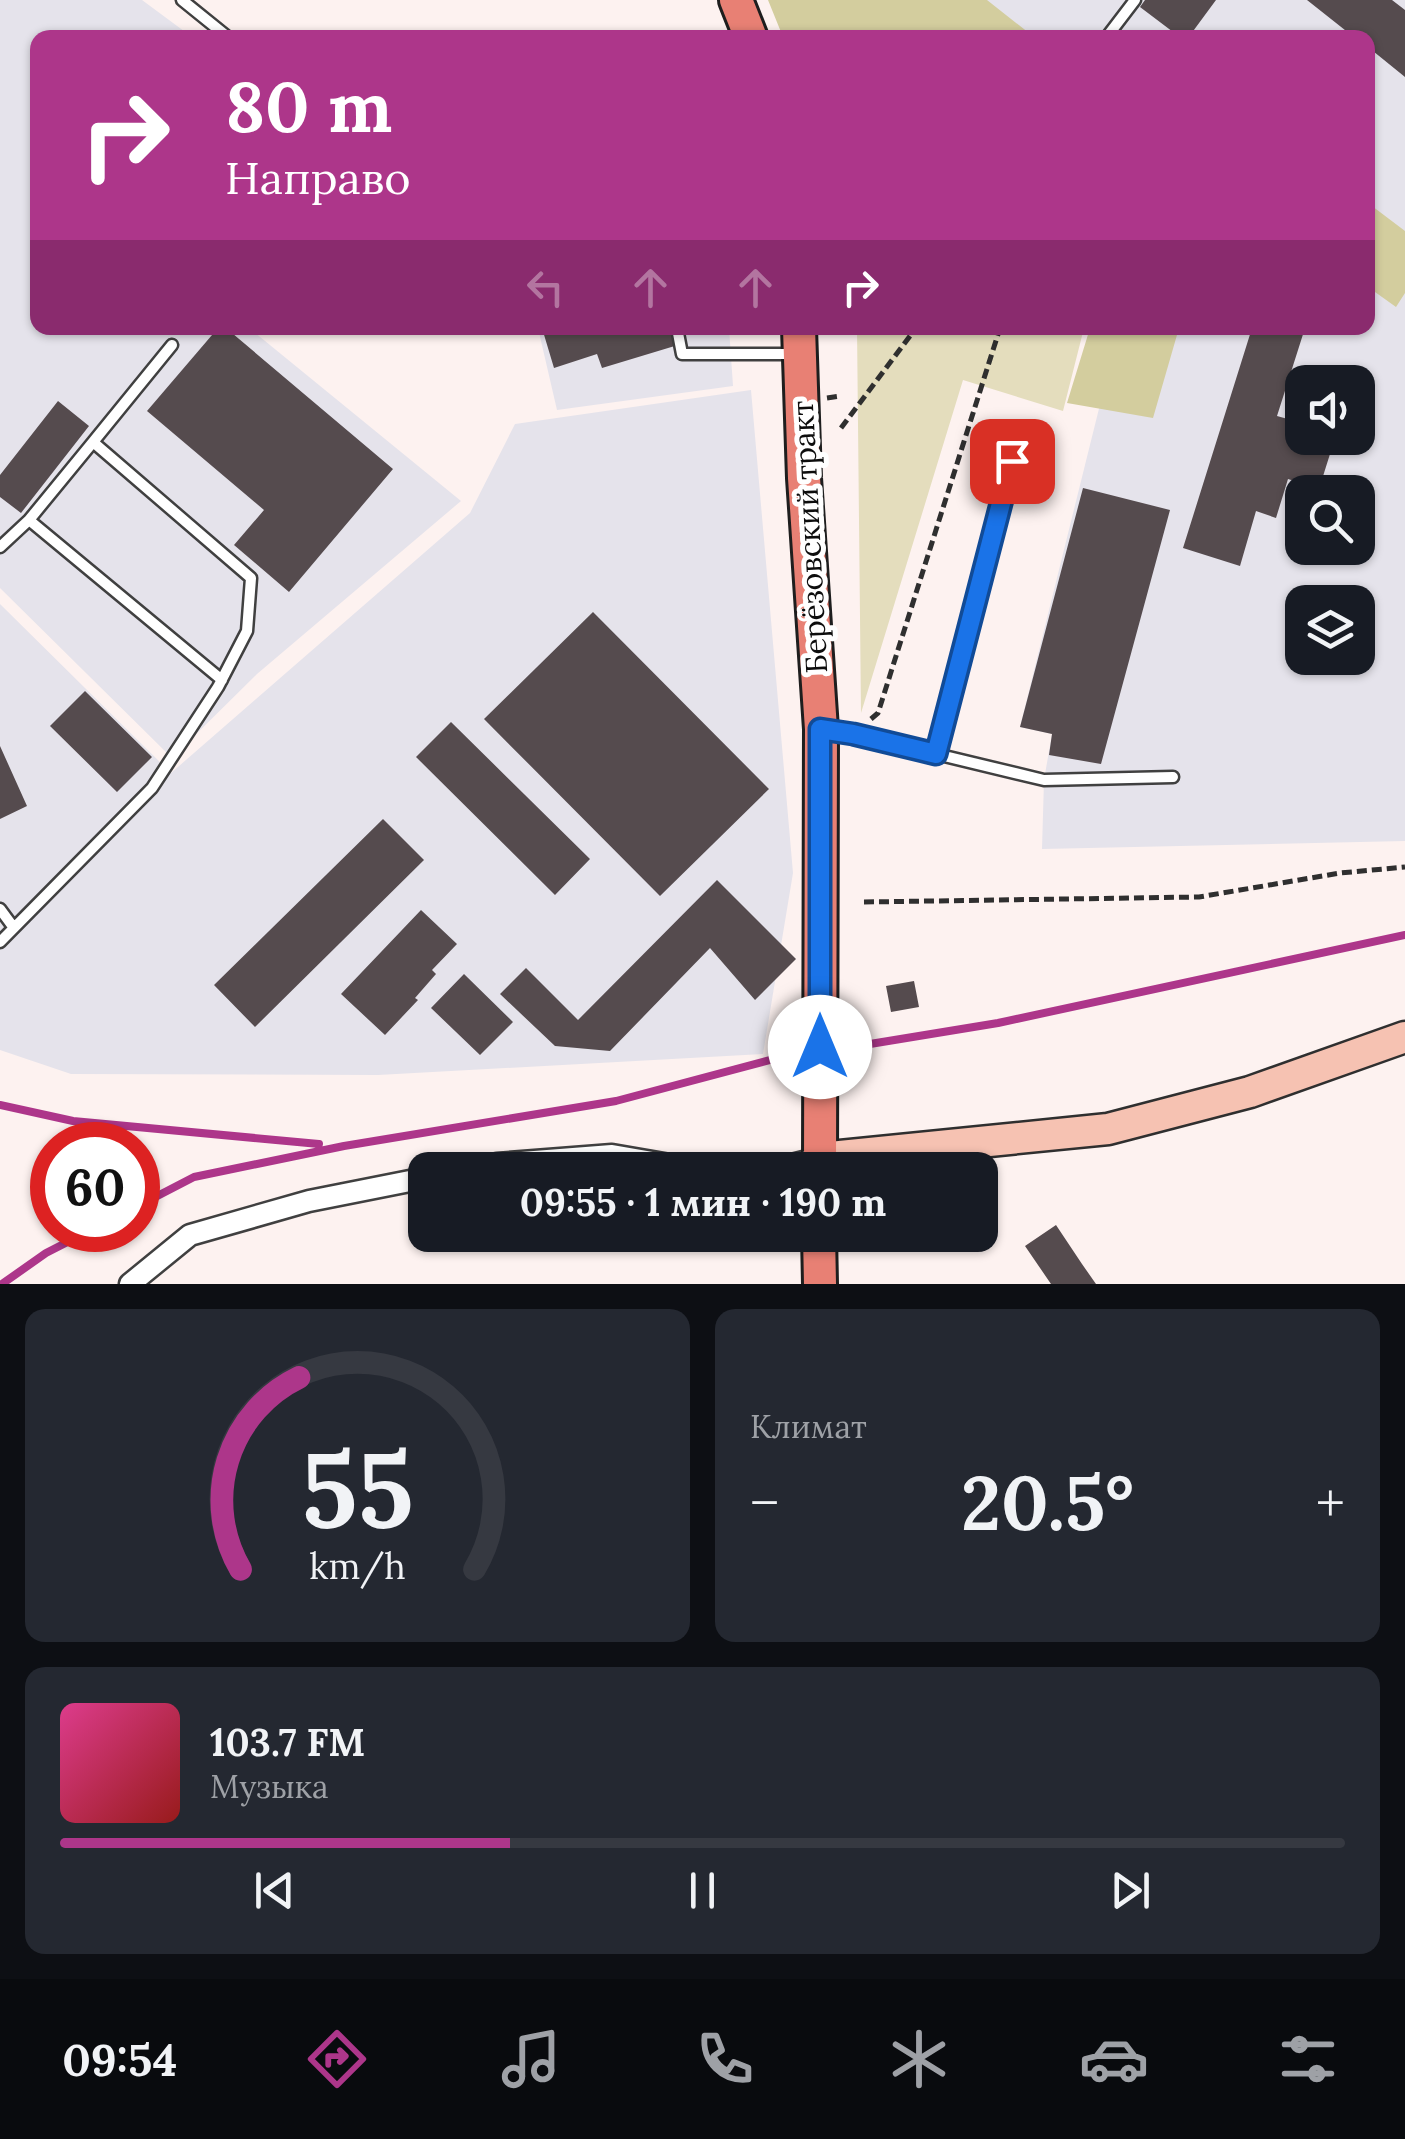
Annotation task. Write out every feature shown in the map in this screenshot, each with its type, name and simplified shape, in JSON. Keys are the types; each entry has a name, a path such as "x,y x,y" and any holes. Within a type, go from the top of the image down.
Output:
{"main road":[{"path":"736,0 748,30"},
{"name":"Берёзовский тракт","path":"800,341 804,478 837,731 820,1047 820,1152"},
{"path":"819,1252 820,1284"}],"street":[{"path":"919,1152 1108,1129 1250,1092 1405,1037"},
{"path":"130,1284 190,1234 309,1201 408,1181"}],"lane":[{"path":"182,0 219,30"},
{"path":"1112,30 1135,0"},
{"path":"678,335 682,354 800,341"},
{"path":"0,547 29,520 172,345"},
{"path":"0,942 152,788 222,680 247,631 251,578 93,442"},
{"path":"936,754 1012,461"},
{"path":"29,520 222,680"},
{"path":"837,731 1044,780 1173,777"},
{"path":"0,909 14,928"}],"path":[{"path":"841,428 911,335"},
{"path":"837,731 878,713 998,335"},
{"path":"864,902 1199,898 1340,872 1405,867"}],"shaded area":[{"path":"0,0 142,0 183,30 30,30 30,335 258,335 461,501 257,674 172,758 0,588"},
{"path":"768,0 987,0 1025,30 780,30"},
{"path":"937,0 1405,0 1405,841 1042,849 1044,780 1052,734 1020,727 1117,335 1375,335 1375,30 977,30"},
{"path":"1375,208 1405,231 1405,293 1396,307 1375,292"},
{"path":"540,335 729,335 733,386 557,410"},
{"path":"857,335 1082,335 1063,411 963,380 861,713"},
{"path":"1088,335 1177,335 1153,418 1067,403"},
{"path":"751,390 793,873 763,1054 378,1075 71,1074 0,1050 0,604 171,773 470,513 515,424"}],"building":[{"path":"1145,0 1216,0 1194,30 1170,30 1140,7"},
{"path":"1307,0 1392,0 1405,10 1405,77 1375,53 1375,30 1345,30"},
{"path":"212,335 234,335 393,469 289,592 234,545 264,510 147,411"},
{"path":"544,335 675,335 678,345 602,368 597,354 554,368"},
{"path":"1250,335 1303,335 1293,365 1285,365 1285,391 1277,416 1285,418 1285,455 1330,455 1323,475 1285,475 1276,518 1256,511 1240,566 1183,548"},
{"path":"58,401 89,426 21,513 0,497 0,475"},
{"path":"1083,488 1170,510 1101,764 1049,755 1052,734 1020,727"},
{"path":"593,612 769,789 660,896 484,719"},
{"path":"85,691 152,757 117,792 50,726"},
{"path":"451,722 590,859 555,895 416,757"},
{"path":"0,746 27,806 0,819"},
{"path":"383,819 424,860 255,1027 214,985"},
{"path":"717,880 796,959 755,1000 710,948 610,1051 555,1046 500,994 526,968 578,1020"},
{"path":"421,910 457,944 432,970 436,974 415,998 418,1000 385,1035 341,994"},
{"path":"464,974 513,1022 480,1055 431,1008"},
{"path":"914,981 919,1007 891,1012 886,986"},
{"path":"1056,1225 1096,1284 1051,1284 1025,1246"}],"railway":[{"path":"160,1195 194,1177 344,1146 616,1101 819,1047 870,1044 998,1023 1405,935"},
{"path":"0,1105 73,1121 319,1144"},
{"path":"2,1284 48,1252"}],"route":[{"path":"820,1047 820,729 936,754 1012,461"}]}
